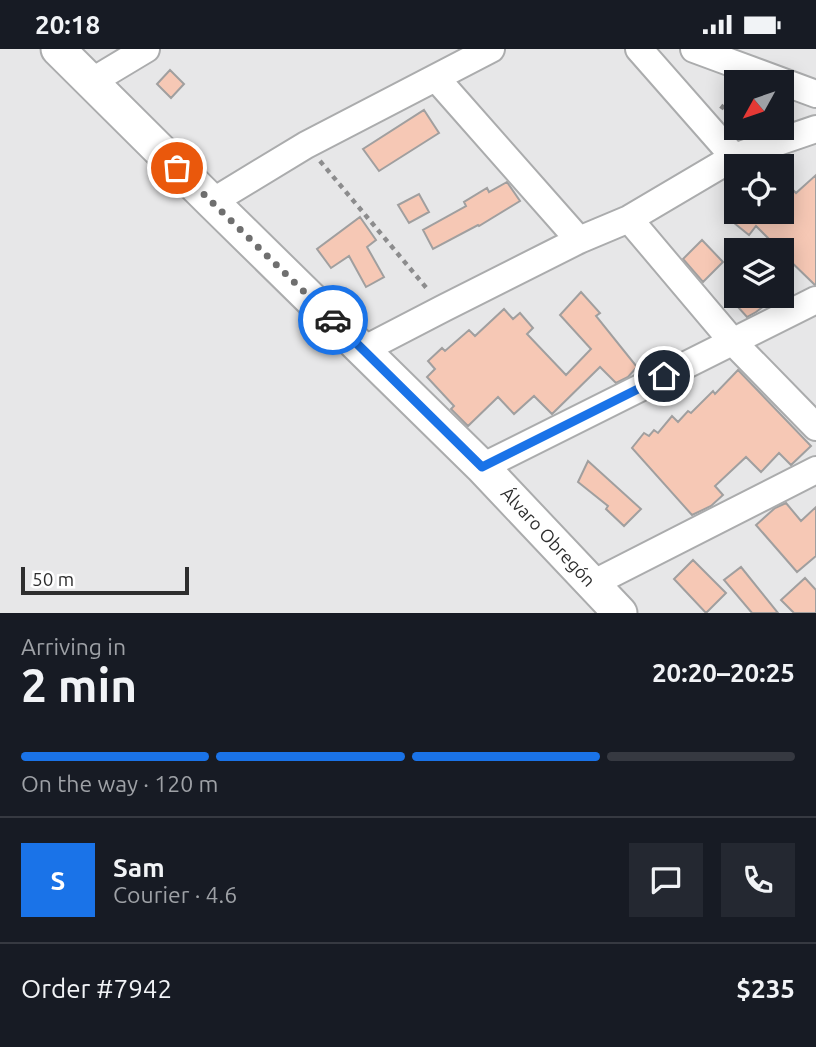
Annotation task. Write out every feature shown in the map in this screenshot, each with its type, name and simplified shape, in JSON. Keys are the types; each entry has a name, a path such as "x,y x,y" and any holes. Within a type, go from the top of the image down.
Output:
{"street":[{"name":"Álvaro Obregón","path":"58,49 482,467 620,613"},
{"path":"91,82 146,49"},
{"path":"212,202 306,145 491,49"},
{"path":"639,49 731,154"},
{"path":"694,49 816,94"},
{"path":"436,78 579,240"},
{"path":"743,154 816,129"},
{"path":"363,350 579,240 629,219 724,163"},
{"path":"629,219 733,342 816,427"},
{"path":"482,467 816,300"},
{"path":"592,584 816,470"}],"path":[{"path":"306,145 444,308"}],"building":[{"path":"170,70 184,84 171,98 157,84"},
{"path":"424,110 439,133 379,171 363,149"},
{"path":"816,175 815,285 794,265 794,238 768,238 756,226 749,235 735,224 794,224 794,191 796,193"},
{"path":"507,182 520,201 433,249 423,230 466,206 464,202 487,188 489,192"},
{"path":"419,194 429,212 409,223 398,205"},
{"path":"360,217 376,240 367,247 384,277 366,287 349,256 331,268 317,249"},
{"path":"702,240 723,262 703,282 683,259"},
{"path":"581,292 600,313 596,316 637,367 628,377 616,383 600,367 552,414 534,396 514,414 498,397 468,426 451,409 454,406 427,377 435,369 428,361 442,348 445,351 469,330 475,336 504,309 513,319 520,313 533,328 527,334 566,375 591,349 560,315"},
{"path":"739,308 761,308 756,312 747,317"},
{"path":"738,370 811,446 791,465 779,453 761,472 746,457 715,486 723,495 711,506 692,515 632,448 644,433 649,436 654,430 658,433 672,416 678,422 688,411 691,413 713,391 715,394"},
{"path":"588,461 641,509 624,526 606,509 608,506 578,482"},
{"path":"786,503 801,521 816,507 816,556 797,572 756,525 775,508"},
{"path":"693,560 726,593 706,613 674,579"},
{"path":"741,567 778,613 752,613 724,580"},
{"path":"805,578 816,590 816,613 794,613 781,600"}],"way so far":[{"path":"177,168 333,320"}],"route":[{"path":"333,320 482,467 664,376"}]}
